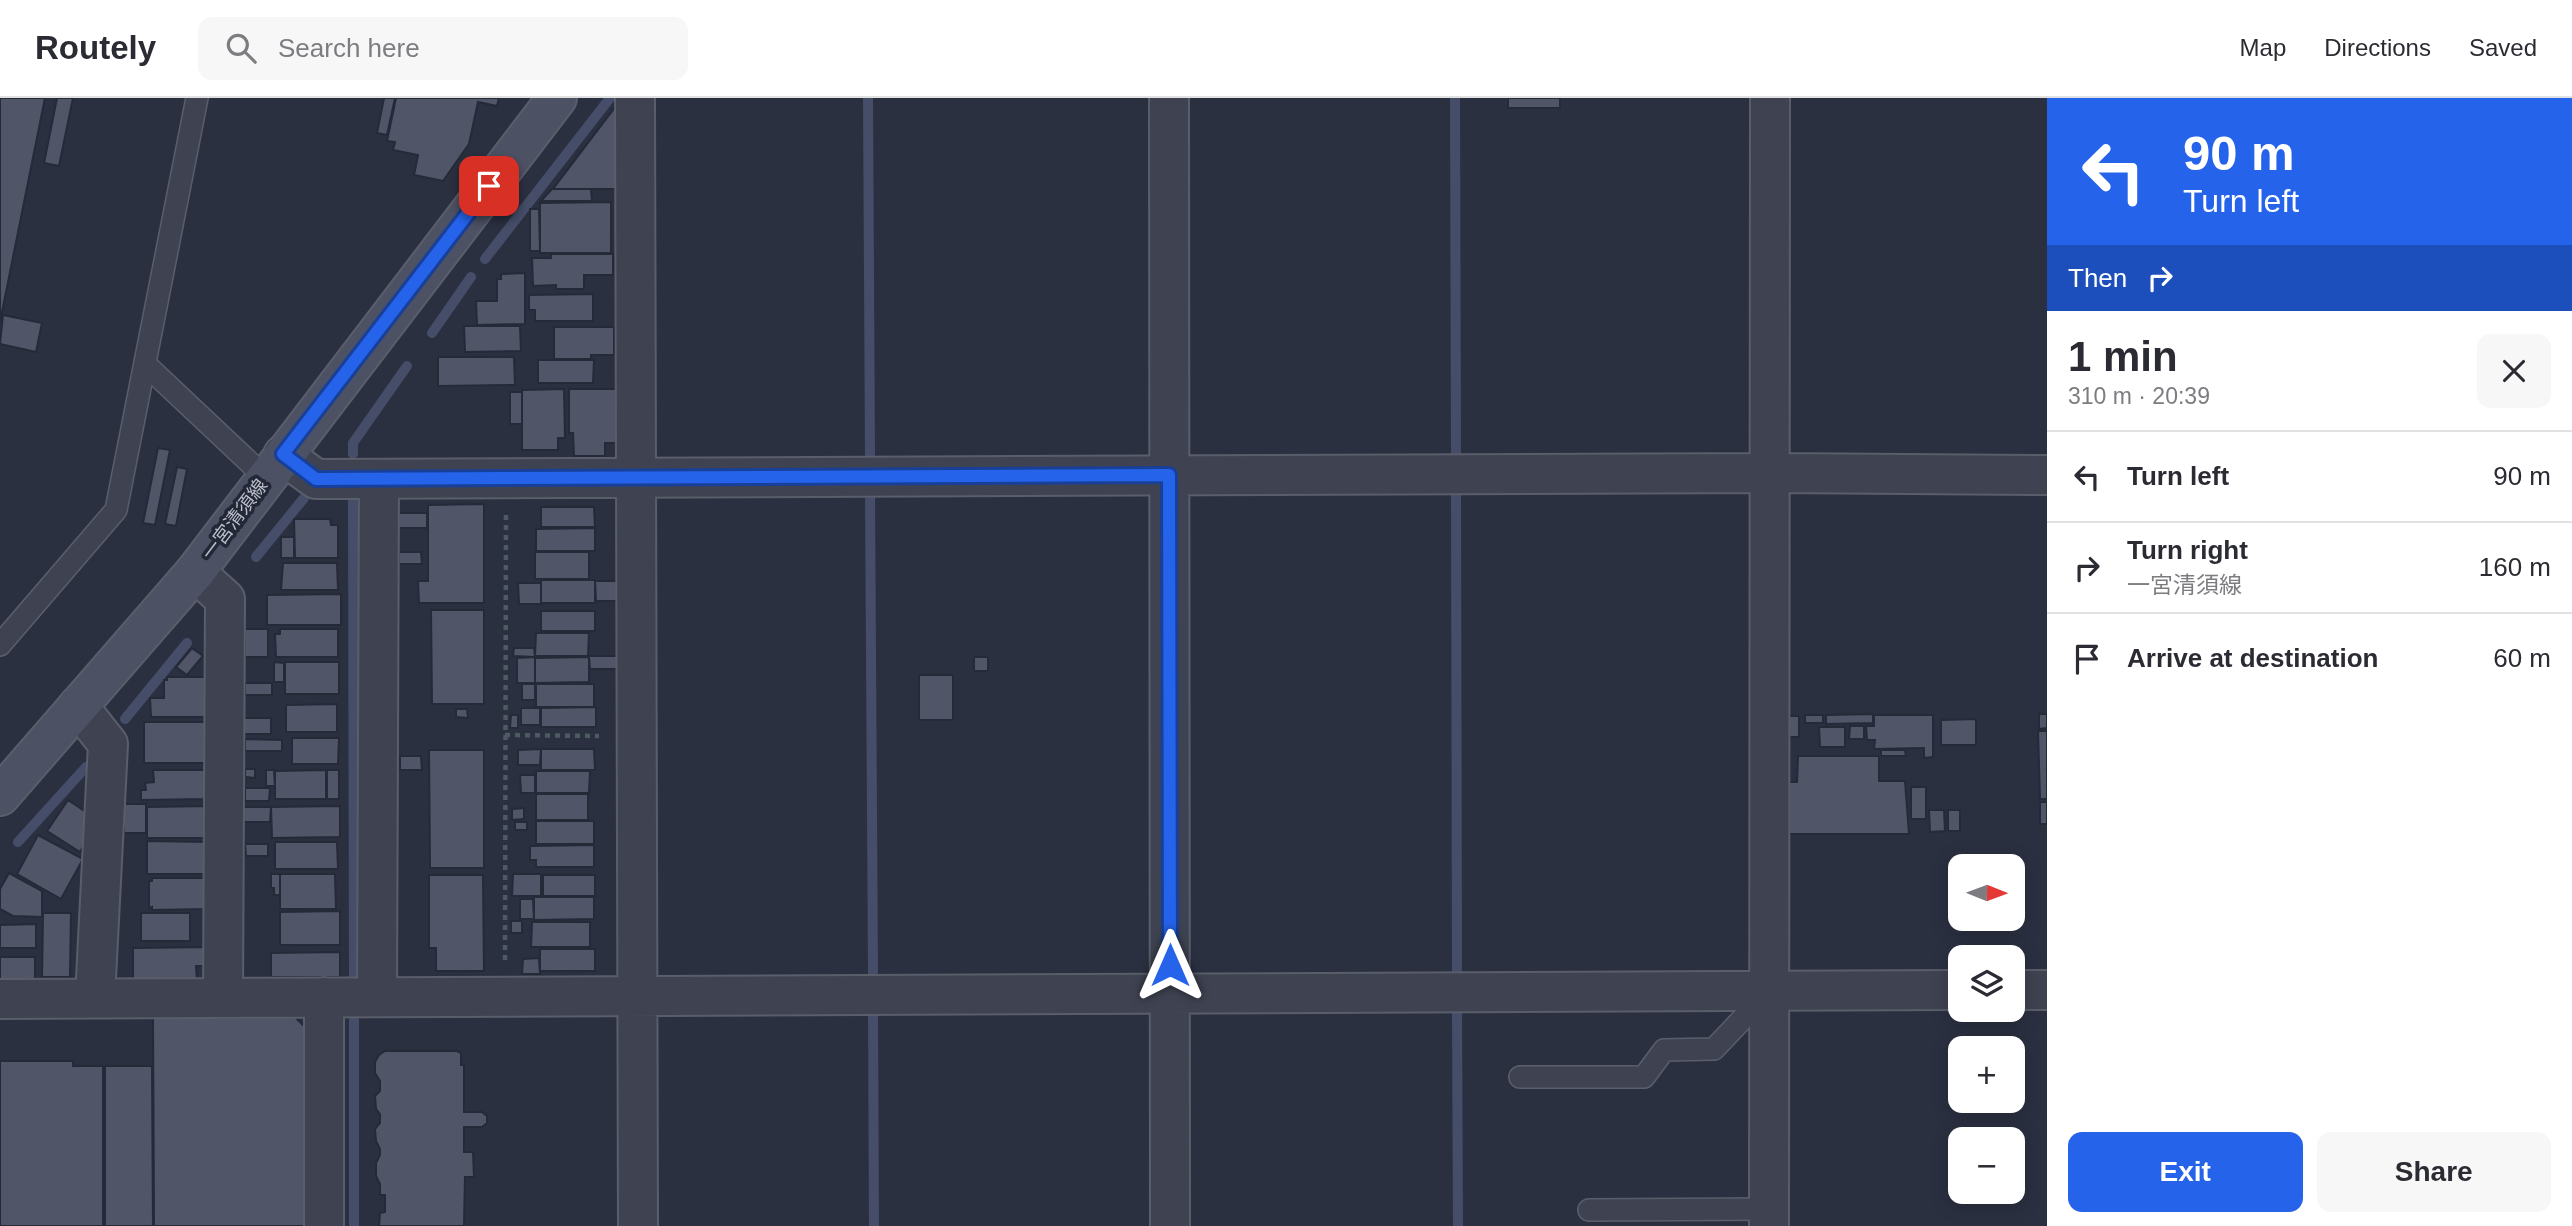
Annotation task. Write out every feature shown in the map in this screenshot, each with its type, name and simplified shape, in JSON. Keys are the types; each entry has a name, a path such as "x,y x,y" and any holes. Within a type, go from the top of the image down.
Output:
{"main road":[{"name":"一宮清須線","path":"0,796 195,572 557,98"}],"street":[{"path":"635,98 638,1226"},
{"path":"1169,98 1170,1226"},
{"path":"1769,1217 1770,98"},
{"path":"275,466 316,479 1770,473 2047,475"},
{"path":"377,996 379,479"},
{"path":"195,572 225,599 223,997"},
{"path":"78,706 108,744 95,998"},
{"path":"0,999 1948,990"},
{"path":"2025,990 2047,990"},
{"path":"324,997 324,1226"}],"lane":[{"path":"0,645 116,510 197,98"},
{"path":"145,364 275,466"},
{"path":"1520,1077 1644,1076 1664,1050 1714,1049 1769,991"},
{"path":"1589,1210 1769,1217"}],"path":[{"path":"505,995 506,478"},
{"path":"505,735 637,736"}],"building":[{"path":"0,98 45,98 0,322"},
{"path":"57,98 73,98 59,166 44,163"},
{"path":"384,98 395,98 387,135 377,133"},
{"path":"396,98 499,98 497,106 478,102 469,144 443,181 414,175 418,155 393,150 395,142 387,141"},
{"path":"1508,98 1560,98 1560,108 1508,108"},
{"path":"616,106 616,189 553,189"},
{"path":"552,189 591,189 592,201 541,201"},
{"path":"611,202 611,253 540,253 540,203"},
{"path":"530,209 539,209 540,251 530,251"},
{"path":"551,254 613,254 613,275 584,275 584,289 556,289 556,285 533,286 532,258 551,258"},
{"path":"525,273 525,324 477,325 476,301 497,301 497,279 501,279 501,274"},
{"path":"593,294 593,321 535,321 535,310 529,310 529,295"},
{"path":"3,315 42,323 36,352 0,344"},
{"path":"464,326 520,326 521,351 465,352"},
{"path":"554,327 614,327 614,355 591,355 591,359 554,359"},
{"path":"438,357 514,357 515,385 438,386"},
{"path":"538,360 594,360 593,383 538,383"},
{"path":"564,389 565,438 558,438 558,450 522,450 522,390"},
{"path":"569,389 618,389 618,443 605,443 605,456 574,456 573,433 569,433"},
{"path":"510,392 522,392 522,424 510,424"},
{"path":"158,448 170,450 155,525 143,523"},
{"path":"177,467 187,469 176,526 165,524"},
{"path":"484,504 484,603 419,603 418,581 428,581 428,505"},
{"path":"541,507 594,507 595,527 541,527"},
{"path":"399,513 427,513 427,528 398,528"},
{"path":"294,519 330,519 331,525 338,525 338,558 295,558"},
{"path":"595,528 595,551 536,551 536,529"},
{"path":"281,537 294,537 294,558 281,558"},
{"path":"399,552 421,552 422,564 399,564"},
{"path":"535,552 589,552 589,579 535,579"},
{"path":"283,563 337,563 338,590 281,590"},
{"path":"541,580 595,580 595,603 541,603"},
{"path":"595,581 618,581 618,601 596,601"},
{"path":"518,583 541,583 541,604 519,604"},
{"path":"341,594 341,625 267,625 267,595"},
{"path":"431,610 484,610 484,704 432,704"},
{"path":"541,611 595,611 595,631 541,631"},
{"path":"245,629 268,629 268,657 245,657"},
{"path":"280,629 338,629 338,657 276,657 275,634 280,634"},
{"path":"536,633 589,633 588,656 535,656"},
{"path":"192,648 203,656 187,675 176,667"},
{"path":"514,648 534,648 535,657 513,656"},
{"path":"589,656 618,656 619,669 590,669"},
{"path":"535,657 535,683 517,683 517,658"},
{"path":"589,657 589,682 535,683 535,658"},
{"path":"974,657 988,657 988,671 974,671"},
{"path":"274,662 284,663 284,682 274,682"},
{"path":"285,662 339,662 339,694 285,694"},
{"path":"919,675 953,675 953,720 919,720"},
{"path":"167,677 209,677 209,717 151,717 150,698 164,698 164,680 167,680"},
{"path":"245,683 272,683 272,695 245,695"},
{"path":"522,684 535,684 535,700 522,700"},
{"path":"536,684 594,684 594,707 536,707"},
{"path":"337,704 337,732 286,732 286,705"},
{"path":"596,707 596,727 541,727 541,708"},
{"path":"521,708 540,708 540,725 521,725"},
{"path":"456,709 467,709 468,718 456,717"},
{"path":"1873,714 1873,723 1826,724 1826,715"},
{"path":"2039,714 2047,714 2047,728 2039,729"},
{"path":"511,715 518,715 518,728 510,728"},
{"path":"1805,715 1823,715 1823,723 1805,723"},
{"path":"1874,715 1933,715 1933,757 1924,758 1924,748 1874,749 1875,740 1867,740 1866,726 1874,726"},
{"path":"1782,716 1799,716 1799,737 1782,737"},
{"path":"243,718 271,718 271,734 244,734"},
{"path":"1976,719 1976,745 1941,745 1941,720"},
{"path":"144,722 208,722 209,763 144,763"},
{"path":"1850,726 1864,726 1864,739 1849,739"},
{"path":"1819,727 1845,727 1845,747 1820,747"},
{"path":"2038,731 2047,731 2047,799 2040,799"},
{"path":"292,738 339,738 338,764 292,764"},
{"path":"245,739 282,740 282,751 245,751"},
{"path":"541,749 540,765 518,765 518,750"},
{"path":"541,749 594,749 595,770 541,770"},
{"path":"429,750 484,750 484,868 430,868"},
{"path":"1881,750 1905,750 1906,756 1881,756"},
{"path":"400,756 421,756 422,770 400,770"},
{"path":"1798,756 1879,756 1879,781 1905,781 1909,834 1782,834 1782,782 1797,782"},
{"path":"245,769 255,769 255,778 245,777"},
{"path":"153,770 207,770 207,799 141,800 141,790 146,790 145,783 154,782"},
{"path":"266,770 274,770 275,786 266,786"},
{"path":"326,770 326,799 275,799 275,771"},
{"path":"327,770 339,770 339,799 327,799"},
{"path":"536,771 590,771 589,793 536,793"},
{"path":"520,775 535,775 535,793 521,793"},
{"path":"1911,787 1926,787 1926,819 1911,819"},
{"path":"245,788 270,788 269,801 245,801"},
{"path":"536,794 588,794 588,820 536,820"},
{"path":"68,800 86,812 86,842 80,852 47,831"},
{"path":"2040,802 2047,802 2047,824 2040,824"},
{"path":"124,804 146,804 146,833 124,833"},
{"path":"209,806 209,838 147,838 147,807"},
{"path":"340,806 340,837 272,838 271,807"},
{"path":"243,807 271,807 270,822 244,822"},
{"path":"524,808 524,819 512,820 512,809"},
{"path":"1929,810 1944,810 1945,831 1930,832"},
{"path":"1948,810 1960,810 1960,831 1948,831"},
{"path":"536,821 594,821 594,844 536,844"},
{"path":"515,822 527,822 527,830 515,830"},
{"path":"38,835 83,859 61,899 17,874"},
{"path":"147,841 209,842 209,874 147,874"},
{"path":"275,842 337,842 338,869 275,869"},
{"path":"245,844 268,844 268,856 246,856"},
{"path":"594,845 594,867 536,867 536,860 530,860 530,846"},
{"path":"9,873 42,891 42,917 13,916 0,909 0,889"},
{"path":"271,874 280,874 280,895 274,895 274,888 271,888"},
{"path":"280,874 335,874 336,909 280,909"},
{"path":"513,874 541,874 541,896 512,896"},
{"path":"429,875 483,875 484,971 436,971 436,948 429,948"},
{"path":"543,875 595,875 595,896 543,896"},
{"path":"152,878 207,878 207,909 152,910 152,907 149,908 149,881 152,881"},
{"path":"534,897 594,897 594,919 534,920"},
{"path":"520,899 533,899 534,919 520,919"},
{"path":"340,911 340,945 280,945 280,912"},
{"path":"43,913 71,913 70,977 42,977"},
{"path":"141,913 190,913 190,941 141,941"},
{"path":"511,921 522,921 522,933 511,933"},
{"path":"532,922 590,922 590,947 531,947"},
{"path":"36,924 36,948 0,948 0,925"},
{"path":"210,947 211,966 196,966 197,980 133,979 133,948"},
{"path":"540,949 595,949 595,971 540,971"},
{"path":"340,952 340,977 271,977 271,953"},
{"path":"0,957 35,957 35,980 0,980"},
{"path":"539,958 540,974 522,974 523,959"},
{"path":"295,1017 311,1033 311,1226 154,1226 153,1018"},
{"path":"385,1051 461,1053 461,1065 464,1065 464,1112 482,1112 487,1116 487,1123 482,1127 464,1127 464,1152 473,1152 474,1177 465,1177 464,1226 379,1226 380,1213 385,1212 385,1195 380,1195 380,1184 376,1176 380,1149 375,1129 380,1123 380,1114 376,1109 375,1096 380,1091 380,1081 375,1073 375,1062"},
{"path":"0,1061 73,1061 73,1066 103,1066 103,1226 0,1226"},
{"path":"105,1066 152,1066 153,1226 105,1226"}],"waterway":[{"path":"485,259 610,98"},
{"path":"868,98 870,455"},
{"path":"1455,98 1456,456"},
{"path":"432,333 471,277"},
{"path":"353,454 353,443 407,366"},
{"path":"870,495 873,973"},
{"path":"1456,496 1457,972"},
{"path":"256,557 304,498"},
{"path":"353,501 354,977"},
{"path":"125,719 187,643"},
{"path":"18,842 86,767"},
{"path":"1457,1012 1458,1226"},
{"path":"873,1014 874,1226"},
{"path":"354,1020 354,1226"}],"route":[{"path":"489,186 283,454 316,479 1169,475 1170,965"}]}
